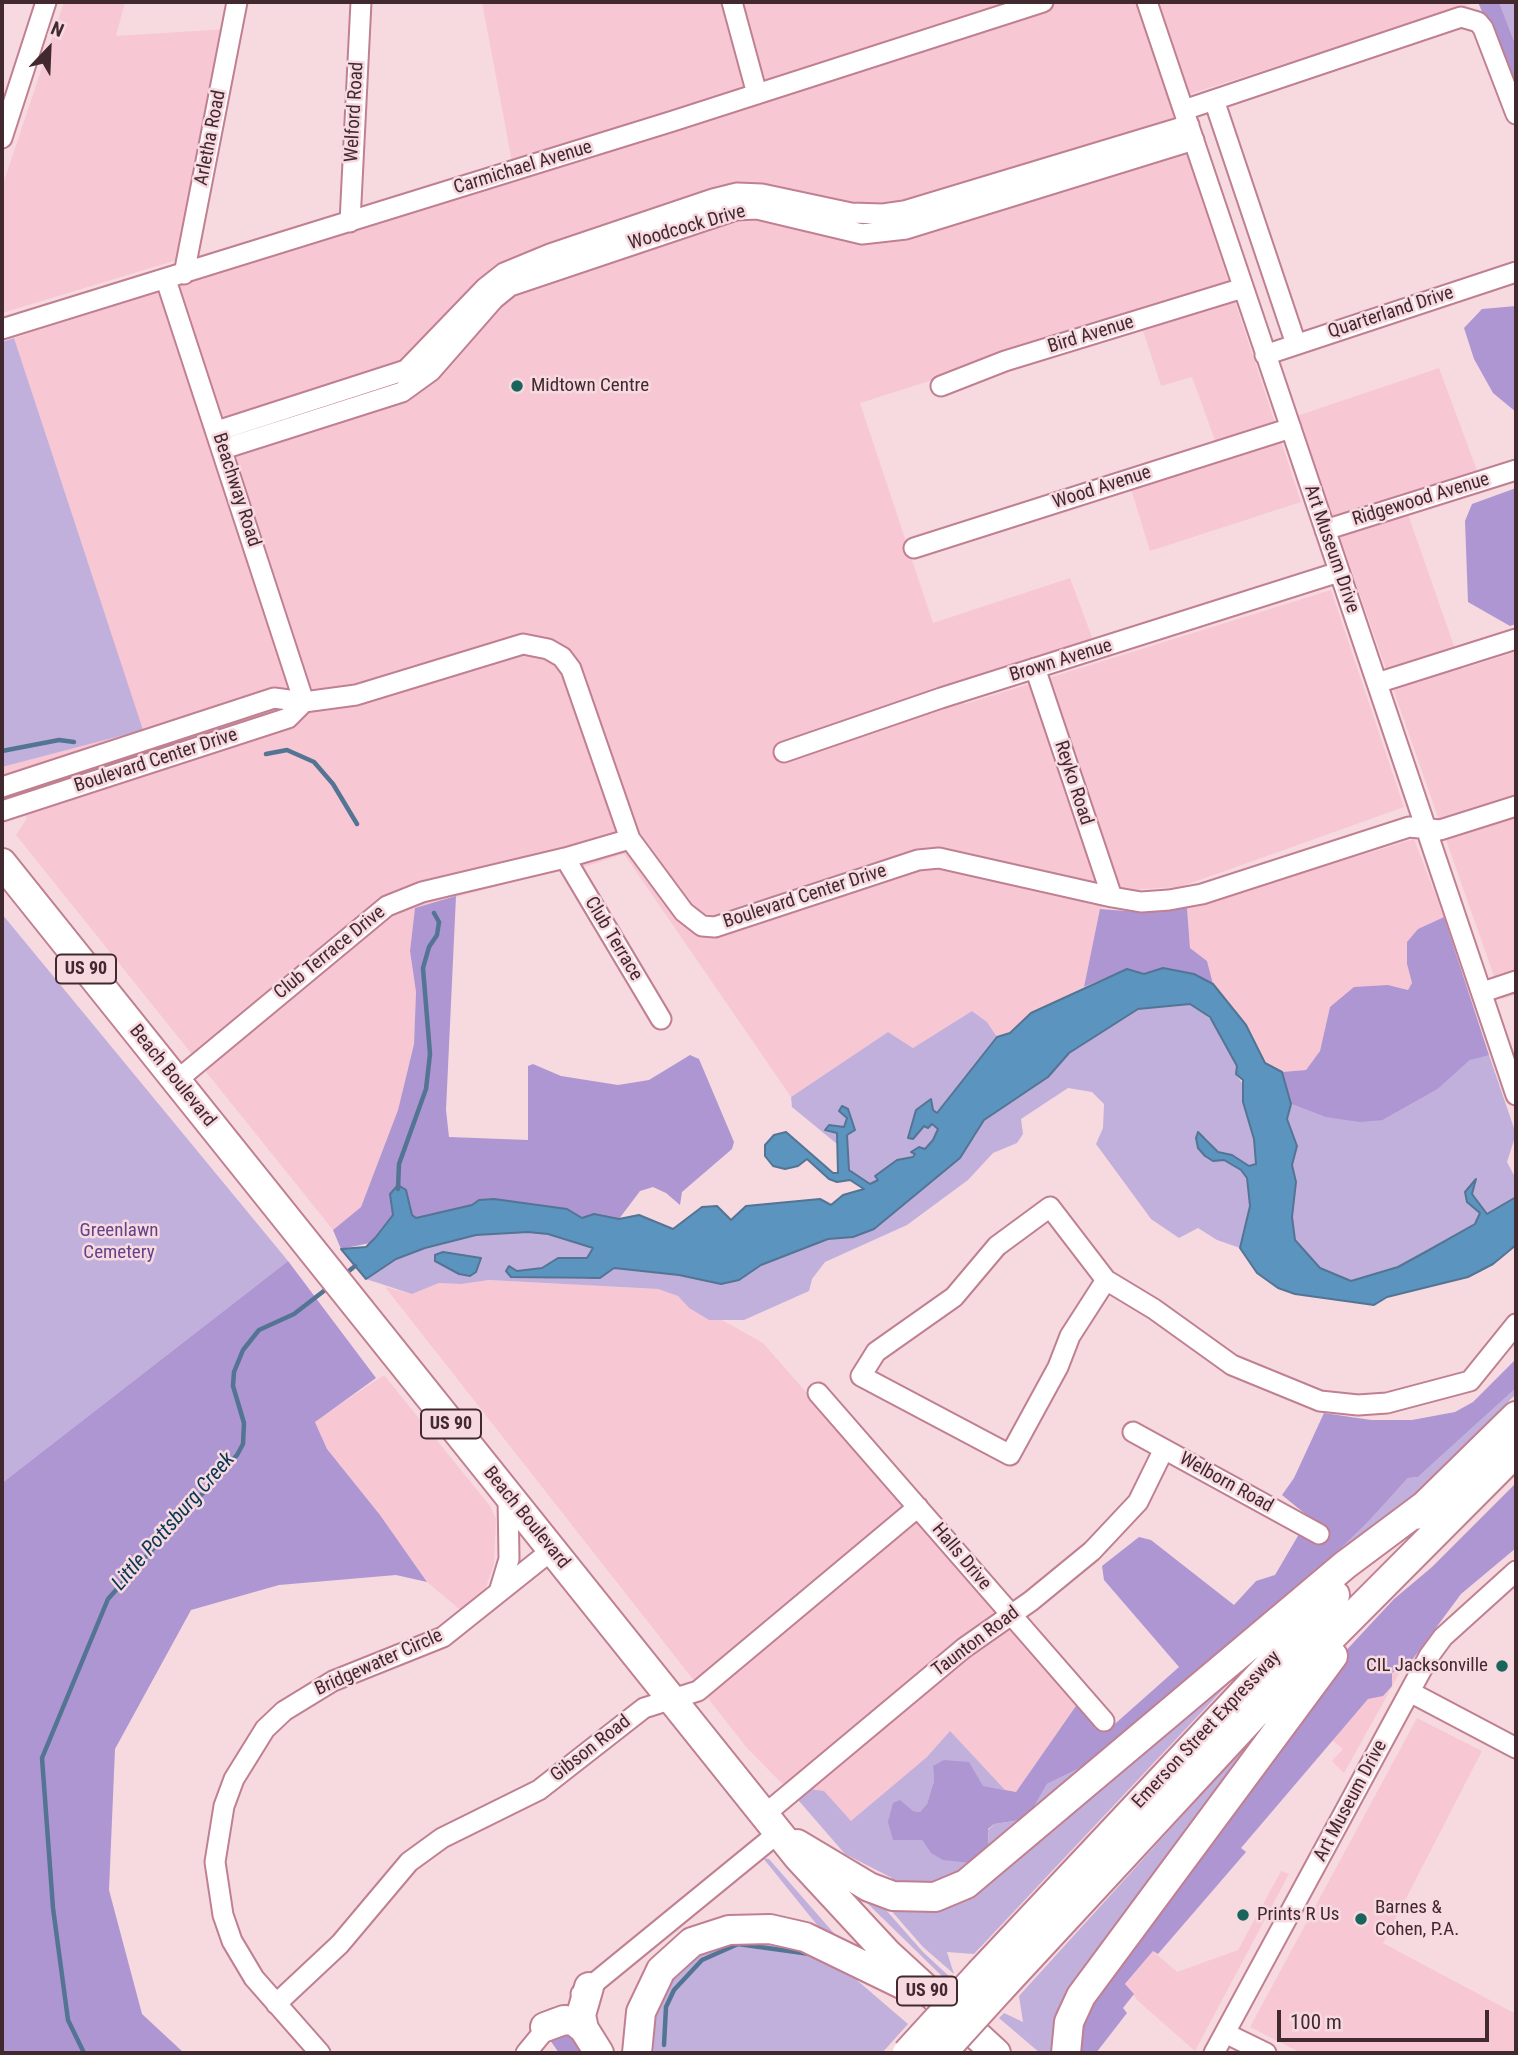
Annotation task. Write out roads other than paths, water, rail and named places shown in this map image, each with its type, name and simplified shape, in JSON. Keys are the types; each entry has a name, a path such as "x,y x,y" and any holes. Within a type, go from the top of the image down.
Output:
{"highway":[{"name":"Beach Boulevard","path":"2,863 771,1824 867,1932 993,2051"},
{"name":"Emerson Street Expressway","path":"906,2053 991,1980 1255,1714 1437,1512 1516,1416"},
{"name":"Emerson Street Expressway","path":"1437,1512 1516,1452"},
{"path":"771,1824 884,1894 909,1898 935,1897 966,1884 1345,1565 1437,1512"},
{"path":"1066,2053 1069,2022 1081,1996 1319,1672 1384,1600 1437,1512"},
{"path":"637,2053 641,2012 660,1970 692,1942 729,1930 770,1929 804,1937 940,2003"},
{"name":"Emerson Street Expressway","path":"942,2053 991,1980"},
{"path":"584,2029 581,2015 589,1987"},
{"path":"545,2027 564,2020 574,2021 584,2029 599,2053"}],"street":[{"path":"2,138 46,2"},
{"name":"Arletha Road","path":"175,277 237,2"},
{"name":"Welford Road","path":"350,222 361,2"},
{"path":"732,2 757,94"},
{"name":"Carmichael Avenue","path":"2,329 175,277 1043,2"},
{"name":"Art Museum Drive","path":"1147,2 1516,1096"},
{"name":"Woodcock Drive","path":"220,440 406,370 485,288 504,273 550,254 737,193 762,194 851,213 883,214 929,204 1189,125 1214,100 1461,17 1478,22 1483,28 1516,114"},
{"path":"1214,100 1296,344"},
{"name":"Quarterland Drive","path":"1265,355 1516,272"},
{"name":"Beachway Road","path":"175,277 220,440 304,702"},
{"name":"Bird Avenue","path":"941,386 1004,361 1243,288"},
{"name":"Wood Avenue","path":"914,548 1291,428"},
{"name":"Ridgewood Avenue","path":"1325,530 1516,470"},
{"name":"Brown Avenue","path":"784,752 1035,668 1339,572"},
{"path":"1377,683 1516,639"},
{"name":"Boulevard Center Drive","path":"2,787 274,698 304,702 356,695 523,644 548,649 562,657 571,669 630,839 684,912 702,926 715,927 918,860 939,858 1141,902 1202,894 1409,827 1440,830 1516,806"},
{"name":"Reyko Road","path":"1035,668 1112,897"},
{"name":"Boulevard Center Drive","path":"2,811 288,718 304,702"},
{"name":"Club Terrace Drive","path":"176,1080 387,906 422,892 565,858 630,839"},
{"name":"Club Terrace","path":"565,858 662,1019"},
{"path":"1483,992 1516,981"},
{"path":"1106,1280 1070,1336 1058,1367 1010,1455 861,1376 876,1352 954,1297 997,1246 1051,1207 1106,1280 1154,1309 1232,1365 1320,1401 1358,1405 1387,1403 1470,1381 1516,1324"},
{"name":"Halls Drive","path":"818,1393 1104,1721"},
{"name":"Welborn Road","path":"1133,1432 1319,1534"},
{"name":"Taunton Road","path":"526,2053 545,2027 964,1648 1025,1606 1084,1558 1124,1520 1138,1502 1164,1449"},
{"path":"499,1593 509,1559 508,1496"},
{"name":"Gibson Road","path":"276,2004 341,1944 409,1861 442,1838 539,1790 644,1708 698,1691 918,1507"},
{"name":"Bridgewater Circle","path":"320,2053 254,1978 232,1941 217,1891 215,1862 218,1831 234,1779 265,1729 284,1710 333,1681 425,1647 443,1637 552,1550"},
{"name":"Art Museum Drive","path":"1214,2053 1410,1692 1443,1637 1516,1571"},
{"path":"1410,1692 1516,1748"},
{"path":"1225,2033 1266,2053"}],"water":[{"path":"1163,968 1194,974 1213,984 1246,1025 1265,1063 1282,1072 1291,1104 1287,1119 1297,1146 1292,1165 1296,1182 1292,1217 1295,1240 1320,1268 1351,1281 1398,1267 1475,1224 1480,1213 1467,1202 1465,1192 1476,1179 1472,1194 1487,1214 1516,1197 1516,1245 1493,1264 1468,1277 1387,1297 1374,1305 1295,1294 1278,1288 1257,1273 1240,1248 1250,1206 1247,1178 1241,1170 1224,1160 1213,1161 1205,1156 1198,1148 1196,1138 1198,1132 1218,1152 1232,1155 1249,1166 1256,1164 1254,1139 1243,1102 1243,1080 1236,1074 1237,1066 1210,1017 1190,1004 1138,1009 1069,1053 1048,1077 984,1120 960,1158 874,1229 853,1237 828,1239 761,1265 739,1280 721,1284 679,1275 614,1268 600,1278 511,1277 506,1271 509,1266 517,1271 542,1268 558,1258 587,1258 593,1248 548,1234 528,1232 476,1235 425,1248 396,1259 366,1279 341,1249 366,1247 375,1238 393,1215 390,1194 398,1185 406,1190 412,1215 416,1218 472,1205 479,1200 494,1199 567,1209 582,1218 594,1214 619,1219 639,1215 673,1229 702,1207 717,1206 731,1220 746,1206 820,1199 831,1205 843,1195 864,1189 850,1180 837,1182 829,1179 807,1159 798,1166 785,1169 773,1166 765,1156 765,1145 774,1135 786,1132 833,1173 838,1173 837,1133 825,1130 829,1125 844,1127 847,1118 839,1111 842,1106 848,1109 855,1130 847,1135 849,1170 870,1184 878,1180 875,1176 897,1160 913,1157 915,1154 911,1152 919,1147 925,1149 933,1140 938,1129 932,1124 928,1128 924,1126 913,1139 908,1138 916,1110 931,1099 933,1110 937,1113 997,1037 1010,1033 1031,1013 1127,969 1144,974"},
{"path":"443,1252 481,1258 476,1272 470,1276 459,1274 435,1261 435,1255"}],"waterway":[{"path":"2,751 59,740 74,742"},
{"path":"266,754 287,750 314,762 333,784 357,824"},
{"path":"398,1189 399,1164 426,1089 430,1054 423,968 429,947 437,935 439,922 434,913"},
{"name":"Little Pottsburg Creek","path":"344,1275 355,1266"},
{"name":"Little Pottsburg Creek","path":"84,2053 68,2020 53,1908 42,1758 108,1599 237,1455 243,1444 244,1423 233,1386 234,1372 243,1350 259,1330 294,1314 329,1287"},
{"path":"664,2045 666,2007 674,1990 702,1960 738,1944 810,1954"}],"place":[{"name":"Midtown Centre","path":"517,386"},
{"name":"CIL Jacksonville","path":"1502,1666"},
{"name":"Prints R Us","path":"1243,1915"},
{"name":"Barnes & Cohen, P.A.","path":"1361,1919"}],"park label":[{"name":"Greenlawn Cemetery","path":"119,1242"}]}
